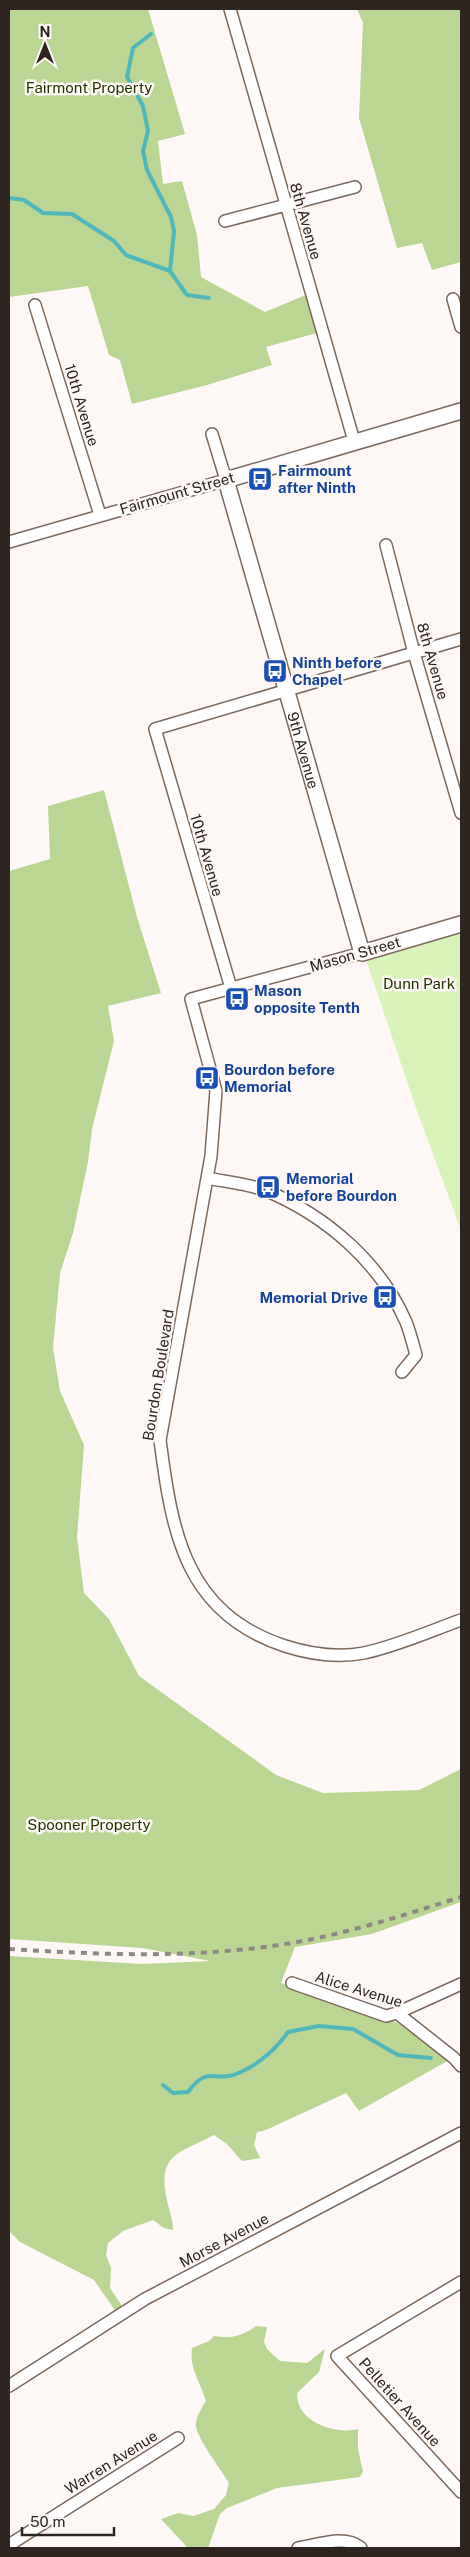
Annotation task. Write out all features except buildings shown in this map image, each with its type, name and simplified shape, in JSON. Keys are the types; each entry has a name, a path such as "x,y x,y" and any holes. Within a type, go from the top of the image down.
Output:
{"street":[{"name":"8th Avenue","path":"230,9 354,441"},
{"path":"226,221 355,187"},
{"path":"453,299 461,327"},
{"name":"10th Avenue","path":"35,305 100,515"},
{"name":"Fairmount Street","path":"9,542 461,411"},
{"name":"9th Avenue","path":"212,434 362,953"},
{"name":"8th Avenue","path":"386,544 414,653 461,813"},
{"path":"285,690 461,639"},
{"name":"10th Avenue","path":"231,988 155,729 285,690"},
{"name":"Mason Street","path":"191,999 461,924"},
{"name":"Bourdon Boulevard","path":"191,999 216,1091 208,1178 160,1440 166,1487 180,1544 198,1585 230,1618 268,1640 311,1654 363,1653 461,1620"},
{"path":"208,1178 266,1190 312,1214 352,1245 382,1281 406,1322 416,1355 402,1372"},
{"name":"Alice Avenue","path":"292,1984 386,2016 397,2013 454,2058 461,2066"},
{"path":"397,2013 461,1984"},
{"name":"Morse Avenue","path":"9,2386 145,2299 461,2133"},
{"name":"Pelletier Avenue","path":"461,2282 337,2356 461,2492"},
{"name":"Warren Avenue","path":"9,2545 178,2438"},
{"path":"298,2548 339,2541 354,2542 362,2548"}],"green space":[{"name":"Fairmont Property","path":"9,9 148,9 185,134 158,141 163,184 182,181 197,235 201,277 265,312 313,292 324,331 266,347 272,365 207,385 132,404 120,360 109,355 88,286 9,297"},
{"path":"357,9 461,9 461,262 432,270 422,243 397,248 359,118 363,23"},
{"name":"Spooner Property","path":"104,790 137,917 161,993 108,1006 114,1041 92,1129 88,1162 73,1233 60,1273 53,1348 60,1391 84,1445 77,1538 84,1593 109,1619 139,1676 276,1775 323,1793 419,1790 461,1769 461,1902 372,1934 295,1947 281,1983 398,2023 449,2060 359,2111 346,2093 266,2130 257,2132 254,2145 260,2158 242,2161 227,2144 214,2135 173,2157 165,2173 165,2185 173,2230 164,2228 153,2220 123,2231 108,2243 106,2255 111,2268 110,2288 126,2312 119,2316 94,2280 20,2242 9,2231 9,1956 142,1964 210,1961 142,1948 9,1939 9,871 50,859 48,806"},
{"name":"Dunn Park","path":"461,928 461,1230 416,1108 364,954"},
{"path":"256,2326 267,2327 264,2342 267,2349 280,2361 307,2363 325,2349 319,2372 297,2393 298,2403 303,2412 318,2424 339,2430 358,2429 358,2449 363,2472 360,2477 277,2488 227,2508 220,2514 208,2548 188,2548 161,2519 178,2513 193,2516 214,2509 226,2495 229,2483 205,2447 196,2427 197,2417 206,2401 192,2362 192,2348 209,2341 214,2336 236,2336"}],"waterway":[{"path":"151,34 133,48 127,77 143,106 148,131 143,151 147,170 171,217 174,231 170,271"},
{"path":"9,198 24,200 43,213 72,214 114,241 126,255 170,271 187,295 209,298"},
{"path":"163,2085 173,2093 188,2092 201,2078 207,2076 224,2077 241,2072 267,2055 288,2032 319,2026 353,2029 398,2055 431,2058"}],"railway":[{"path":"9,1949 153,1954 225,1951 261,1947 339,1933 461,1897"}],"place":[{"name":"Fairmount after Ninth","path":"260,479"},
{"name":"Ninth before Chapel","path":"275,671"},
{"name":"Mason opposite Tenth","path":"237,999"},
{"name":"Bourdon before Memorial","path":"207,1078"},
{"name":"Memorial before Bourdon","path":"268,1187"},
{"name":"Memorial Drive","path":"385,1297"}]}
